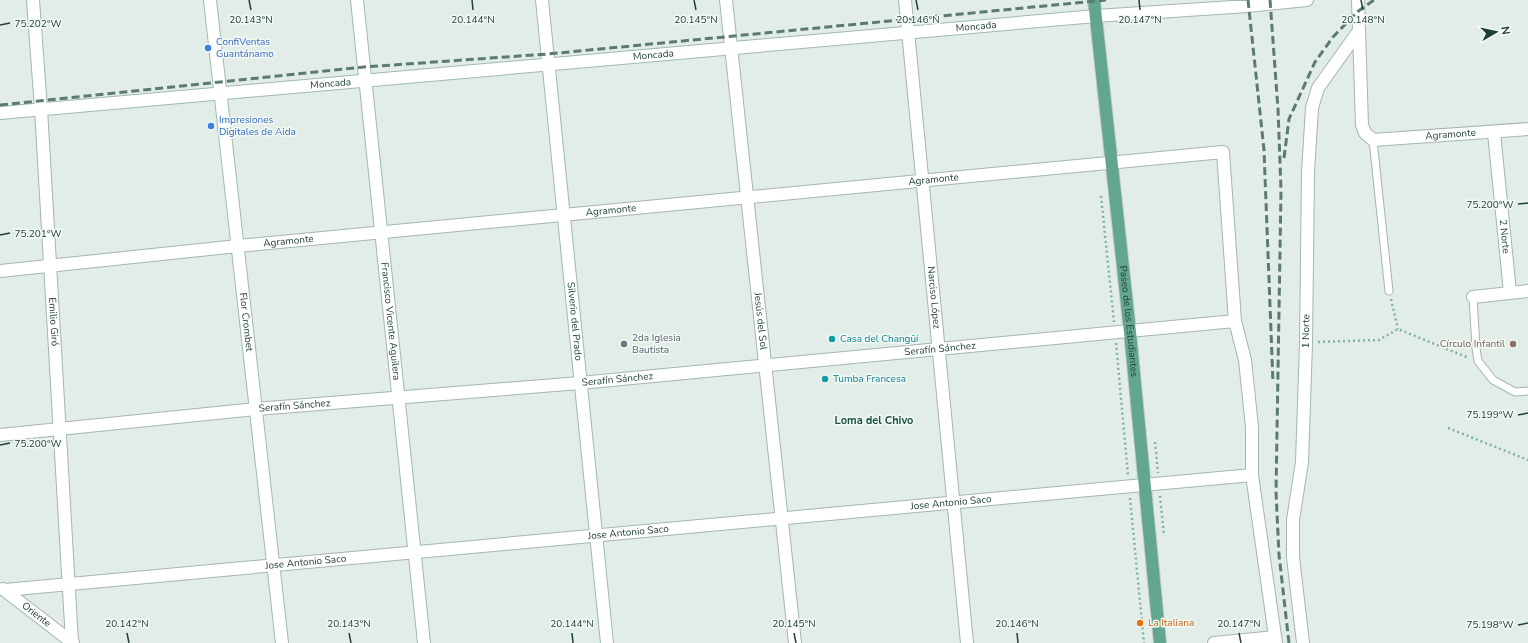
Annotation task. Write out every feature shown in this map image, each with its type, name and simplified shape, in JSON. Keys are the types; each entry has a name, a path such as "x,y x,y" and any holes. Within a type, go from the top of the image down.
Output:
{"main road":[{"name":"Paseo de los Estudiantes","path":"1094,0 1130,332 1160,643"}],"street":[{"name":"Emilio Giró","path":"33,0 41,109 68,584 73,643"},
{"name":"Flor Crombet","path":"210,0 282,643"},
{"name":"Francisco Vicente Aguilera","path":"357,0 424,643"},
{"name":"Silverio del Prado","path":"542,0 607,643"},
{"name":"Jesús del Sol","path":"726,0 795,643"},
{"name":"Narciso López","path":"905,0 921,181 940,350 967,643"},
{"name":"Moncada","path":"0,114 366,80 908,34 1202,4 1307,0"},
{"path":"1358,0 1362,125 1365,133 1373,140"},
{"name":"1 Norte","path":"1303,643 1293,557 1293,520 1302,462 1306,342 1308,172 1312,108 1318,88 1358,32"},
{"name":"Agramonte","path":"1373,140 1494,133 1528,129"},
{"name":"2 Norte","path":"1494,133 1510,292"},
{"name":"Agramonte","path":"0,271 238,246 1223,152 1235,321"},
{"path":"1473,297 1528,291"},
{"path":"1214,643 1275,640 1252,475 1252,427 1245,360 1235,321"},
{"name":"Serafín Sánchez","path":"0,435 256,409 580,383 1235,321"},
{"name":"Jose Antonio Saco","path":"2,588 68,584 1252,475"},
{"name":"Oriente","path":"2,588 73,643"}],"lane":[{"path":"1373,140 1389,291"},
{"path":"1473,297 1478,361 1493,380 1515,392 1528,391"}],"path":[{"path":"1389,291 1398,329"},
{"path":"1306,342 1379,340 1398,329"},
{"path":"1398,329 1478,361"},
{"path":"1448,428 1528,460"}],"railway":[{"path":"0,105 364,67 548,54 1106,0"},
{"path":"1248,0 1264,150 1273,383"},
{"path":"1270,0 1278,109 1281,190 1276,492 1279,555 1289,643"},
{"path":"1284,158 1289,119 1315,62 1333,37 1357,12 1374,0"}],"place":[{"name":"ConfiVentas Guantánamo","path":"208,48"},
{"name":"Impresiones Digitales de Aida","path":"211,126"},
{"name":"Casa del Changüí","path":"832,339"},
{"name":"2da Iglesia Bautista","path":"624,344"},
{"name":"Círculo Infantil","path":"1513,344"},
{"name":"Tumba Francesa","path":"825,379"},
{"name":"La Italiana","path":"1140,623"}],"district":[{"name":"Loma del Chivo","path":"874,420"}]}
